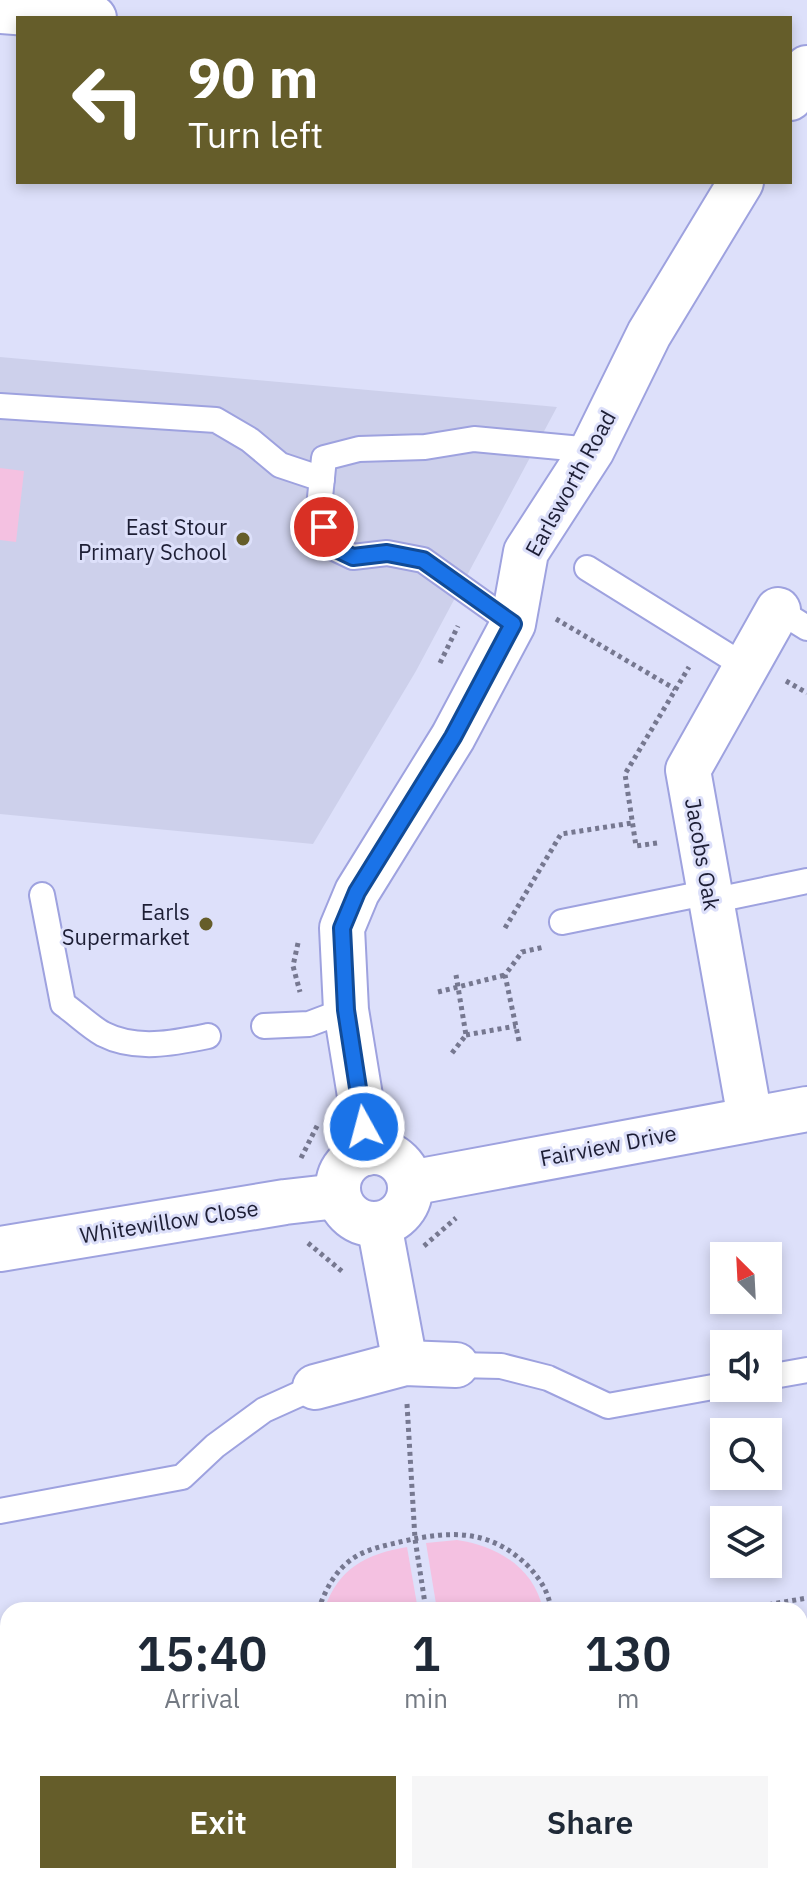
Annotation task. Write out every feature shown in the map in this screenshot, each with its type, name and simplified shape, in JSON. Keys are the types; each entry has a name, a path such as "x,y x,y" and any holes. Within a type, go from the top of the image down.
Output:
{"street":[{"path":"0,11 67,16"},
{"name":"Earlsworth Road","path":"366,1153 346,1010 342,928 357,892 531,619 526,552 592,450 649,334 740,184"},
{"name":"Jacobs Oak","path":"750,1118 688,770 746,667 793,619"},
{"name":"Fairview Drive","path":"410,1183 807,1109"},
{"path":"366,1153 389,1155 407,1171 410,1183 407,1205 399,1214 379,1224 358,1221 342,1206 338,1196 341,1174 356,1157 366,1153"},
{"name":"Whitewillow Close","path":"0,1249 338,1196"},
{"path":"379,1224 405,1363"},
{"path":"315,1387 405,1363 456,1365"}],"lane":[{"path":"0,406 216,420 250,440 280,465 322,479"},
{"path":"531,619 423,560 387,553 353,557 330,546 319,507 324,458 359,449 425,447 474,439 592,450"},
{"path":"587,568 746,667"},
{"path":"562,922 807,881"},
{"path":"42,895 63,1004 102,1033 128,1044 174,1043 208,1036"},
{"path":"264,1026 309,1024 346,1010"},
{"path":"456,1365 501,1366 548,1378 608,1406 710,1388"},
{"path":"782,1374 807,1370"},
{"path":"0,1511 182,1477 215,1446 264,1410 315,1387"}],"path":[{"path":"531,619 675,689"},
{"path":"505,928 561,834 632,823"},
{"path":"438,992 505,975 522,952 549,946"},
{"path":"456,975 466,1035"},
{"path":"505,975 519,1041"},
{"path":"452,1053 466,1035 516,1026"},
{"path":"405,1363 415,1539 425,1602"},
{"path":"321,1602 330,1582 348,1562 372,1548 453,1534 486,1538 517,1555 539,1577 550,1602"},
{"path":"784,1602 807,1598"}],"shaded area":[{"name":"East Stour Primary School","path":"0,357 557,407 416,671 313,844 0,814"},
{"path":"0,468 24,471 16,542 0,540"},
{"path":"457,1540 499,1553 522,1571 540,1602 436,1602 426,1543"},
{"path":"407,1547 417,1602 327,1602 346,1573 355,1565 379,1554"}],"place":[{"name":"East Stour Primary School","path":"243,539"},
{"name":"Earls Supermarket","path":"206,924"}],"route":[{"path":"324,527 330,546 353,557 387,553 423,560 513,624 453,737 357,892 342,928 346,1010 364,1127"}]}
